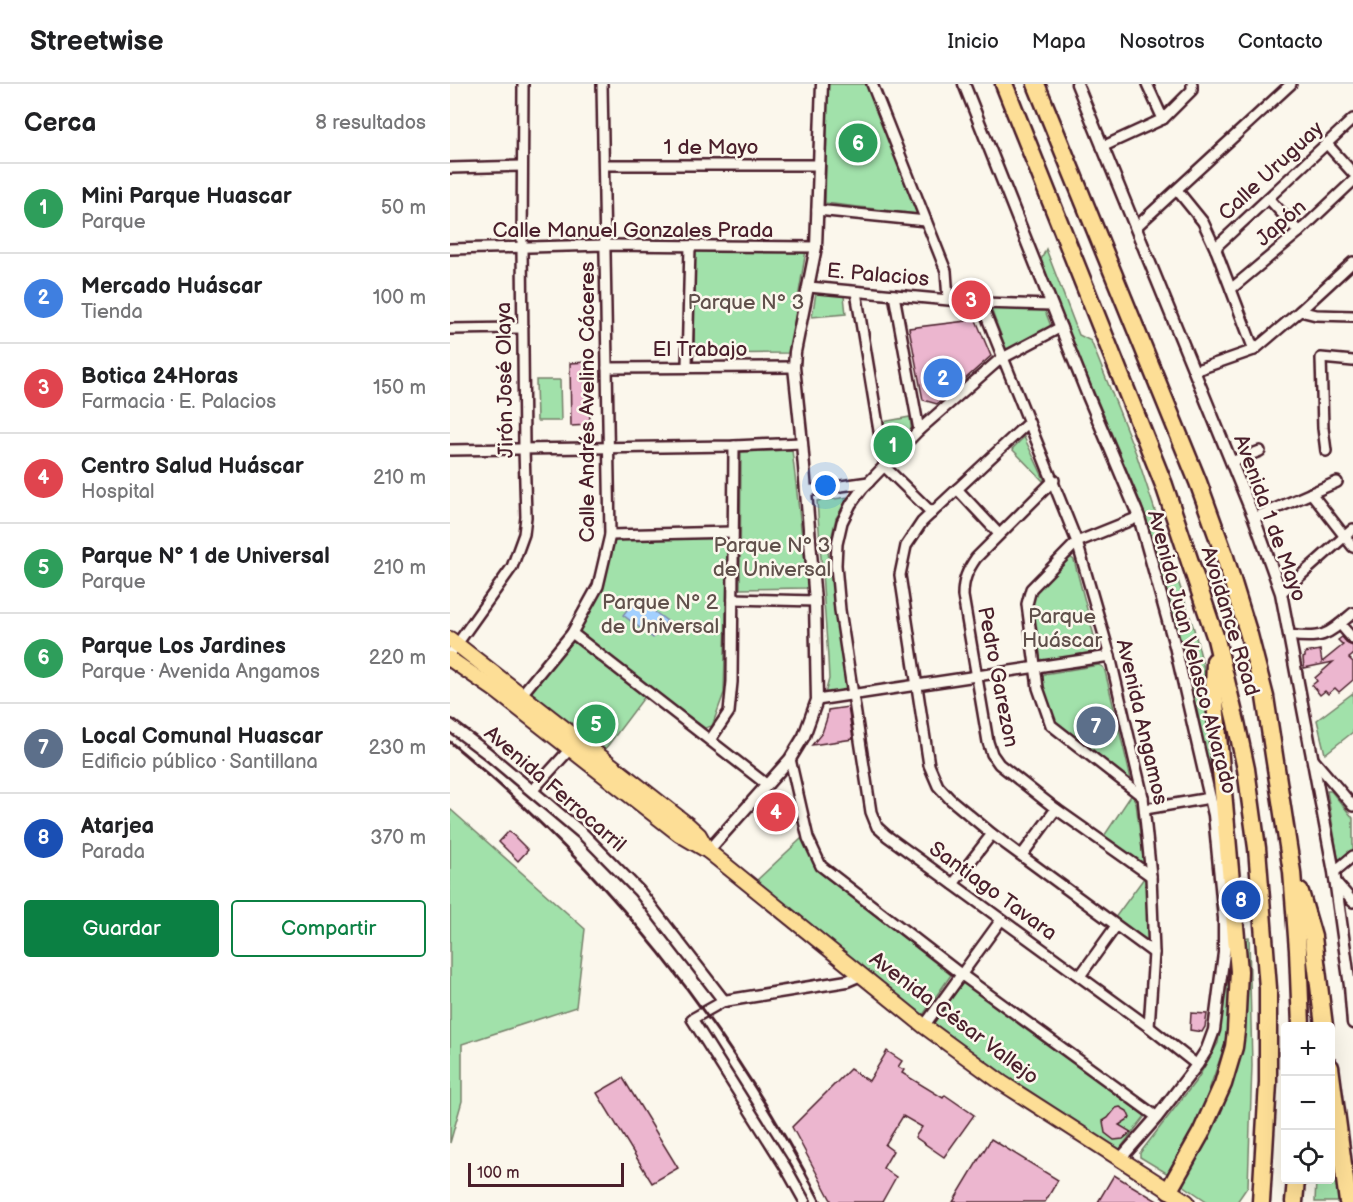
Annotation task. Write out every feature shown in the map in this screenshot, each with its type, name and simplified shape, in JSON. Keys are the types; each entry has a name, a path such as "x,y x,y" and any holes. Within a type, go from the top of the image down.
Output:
{"highway":[{"name":"Avoidance Road","path":"1004,84 1164,485 1216,639 1246,769 1257,848 1268,988 1268,1083 1261,1202"},
{"name":"Avoidance Road","path":"1036,84 1198,483 1225,557 1265,697 1292,872 1301,1022"},
{"path":"1169,1190 1201,1134 1223,1084 1234,1047 1236,1031 1239,971 1214,691 1216,639"},
{"path":"1292,872 1305,904 1311,929 1323,1022"},
{"path":"1331,1076 1348,1202"},
{"path":"1294,1202 1296,1184"}],"main road":[{"name":"Avenida César Vallejo","path":"452,646 517,700 570,749 679,834 708,851 924,1026 1002,1083 1188,1202"},
{"name":"Avenida César Vallejo","path":"450,659 517,700 687,825 704,842 708,851"}],"street":[{"name":"Jirón José Olaya","path":"452,646 503,582 519,551 526,517 522,328 524,84"},
{"name":"Calle Andrés Avelino Cáceres","path":"517,700 572,633 598,586 610,535 602,84"},
{"path":"708,851 790,759 804,736 817,700 815,601 794,367 816,247 822,84"},
{"path":"872,84 946,271 948,299"},
{"name":"Avenida Juan Velasco Alvarado","path":"964,84 1139,517 1175,646 1214,815 1224,918 1224,953 1214,1030 1207,1049 1197,1065 1157,1117 1121,1158"},
{"name":"Avenida 1 de Mayo","path":"1077,84 1254,518 1281,593 1334,876 1352,986 1353,1023"},
{"path":"1147,84 1163,119"},
{"path":"1136,227 1284,86"},
{"path":"1102,147 1163,119 1192,87"},
{"name":"Calle Uruguay","path":"1216,250 1218,245 1353,119"},
{"path":"1326,143 1353,173"},
{"name":"1 de Mayo","path":"604,165 819,165"},
{"path":"450,168 522,166"},
{"name":"Japón","path":"1231,290 1353,182"},
{"path":"1177,190 1203,222 1254,350"},
{"path":"1269,199 1299,232"},
{"path":"817,210 926,221"},
{"name":"Calle Manuel Gonzales Prada","path":"450,249 605,245 816,247"},
{"path":"687,366 690,246"},
{"path":"1194,371 1254,350 1353,262"},
{"name":"E. Palacios","path":"809,287 981,303 1052,305"},
{"path":"856,292 885,468 932,513"},
{"path":"894,295 920,430"},
{"name":"Avenida Angamos","path":"981,303 1077,542 1110,656 1143,797 1151,876 1154,953 1149,1027"},
{"path":"1300,311 1316,315 1353,316"},
{"name":"Santiago Tavara","path":"1061,327 1003,357 920,430 869,482 842,522 837,544 836,565 840,610 855,694 871,812 877,827 1149,1027 1197,1065"},
{"path":"450,328 522,328"},
{"path":"1326,450 1323,428 1321,358 1353,361"},
{"name":"El Trabajo","path":"607,368 794,367"},
{"path":"1029,422 932,513 910,537 901,565 901,586 929,765 934,780 943,793 993,834 1154,953"},
{"path":"450,450 802,443"},
{"path":"710,740 729,712 732,682 734,446"},
{"path":"1231,462 1260,451"},
{"name":"Pedro Garezon","path":"1054,480 976,558 964,581 963,596 992,754 999,764 1056,809 1151,876"},
{"path":"806,491 869,482"},
{"path":"1254,518 1337,482"},
{"path":"957,489 999,534"},
{"path":"1311,493 1353,547"},
{"path":"1139,517 1077,542 1035,584 1028,594 1027,604 1038,688 1051,724 1143,797"},
{"path":"1281,593 1353,529"},
{"path":"610,535 732,532"},
{"path":"733,599 815,601"},
{"path":"1289,634 1317,638 1353,613"},
{"path":"1340,624 1353,639"},
{"path":"572,633 766,784"},
{"path":"817,700 1110,656"},
{"name":"Avenida Ferrocarril","path":"450,725 583,834 639,891 723,1001"},
{"path":"532,791 570,749"},
{"path":"1312,758 1353,806"},
{"name":"Avenida César Vallejo","path":"790,759 808,838 821,866 962,975 1157,1117"},
{"path":"1145,809 1210,798"},
{"path":"1022,855 1056,809"},
{"path":"953,884 993,834"},
{"path":"1353,856 1334,876 1353,902"},
{"path":"924,1026 1001,920"},
{"path":"1080,976 1116,926"},
{"path":"805,1202 692,1019 723,1001 847,981 861,975"}],"green space":[{"path":"828,84 866,84 917,214 825,203"},
{"path":"1046,249 1079,335 1091,341 1137,456 1194,629 1208,685 1220,787 1213,787 1179,640 1142,506 1041,260"},
{"name":"Parque Nº 3","path":"806,250 789,353 694,354 695,251"},
{"path":"816,293 844,296 846,314 812,317"},
{"path":"993,307 1029,310 1044,308 1052,329 1007,351 991,309"},
{"path":"536,380 560,380 561,421 537,421"},
{"path":"910,417 912,435 888,455 882,422"},
{"path":"1024,437 1044,479 1043,481 1012,449"},
{"name":"Parque Nº 3 de Universal","path":"792,450 808,588 740,589 741,452"},
{"path":"850,497 836,518 828,552 847,690 825,694 829,679 817,501"},
{"name":"Parque Nº 2 de Universal","path":"728,535 724,693 712,726 705,728 577,633 603,586 615,537"},
{"name":"Parque Huáscar","path":"1070,557 1074,560 1098,651 1038,662 1030,604 1035,590"},
{"path":"574,641 646,695 603,752 532,696 531,691 569,642"},
{"path":"1099,665 1105,671 1131,779 1129,782 1058,727 1045,701 1042,685 1044,674"},
{"path":"1353,693 1353,732 1325,754 1317,720"},
{"path":"1327,791 1331,791 1353,818 1353,850 1342,860 1338,858"},
{"path":"1132,794 1136,803 1144,865 1104,836"},
{"path":"450,809 585,929 576,1007 462,1044 462,1101 450,1143"},
{"path":"802,838 818,871 951,975 923,1015 920,1016 755,882"},
{"path":"1144,878 1148,880 1150,938 1142,941 1114,919"},
{"path":"1249,937 1252,1065 1248,1186 1237,1202 1208,1202 1180,1183 1226,1091 1241,938"},
{"path":"1230,962 1230,1030 1200,1116 1174,1173 1168,1174 1140,1157 1140,1153 1198,1078 1218,1043"},
{"path":"963,981 1145,1116 1119,1150 1014,1087 930,1025"},
{"path":"1335,1142 1340,1202 1315,1202 1316,1184 1335,1184"}],"water":[{"path":"636,598 667,621 653,638 623,615"}],"building":[{"path":"973,313 991,356 937,404 923,400 909,328 966,321 965,316"},
{"path":"588,362 590,425 571,426 570,363"},
{"path":"1342,637 1353,646 1353,655 1349,658 1353,662 1353,680 1339,692 1335,688 1328,694 1325,691 1320,695 1312,685 1317,681 1315,678 1333,662 1304,668 1303,658 1305,653 1320,650 1322,662 1343,645 1338,640"},
{"path":"848,707 853,739 812,745 822,733 828,710"},
{"path":"1107,715 1112,729 1082,736 1081,723"},
{"path":"509,831 528,850 518,861 499,842"},
{"path":"1191,1013 1207,1014 1202,1032 1190,1030"},
{"path":"887,1051 902,1061 898,1067 904,1070 902,1073 943,1098 945,1095 974,1115 944,1157 915,1137 922,1127 903,1116 885,1145 893,1151 883,1168 896,1177 882,1202 832,1202 792,1127 850,1069 869,1081"},
{"path":"623,1078 678,1168 652,1183 597,1093"},
{"path":"1120,1107 1127,1111 1130,1118 1119,1125 1131,1132 1123,1139 1114,1140 1105,1133 1103,1121"},
{"path":"991,1139 1058,1180 1045,1202 953,1202"},
{"path":"1114,1175 1159,1202 1098,1202"}],"railway":[{"path":"450,742 508,792 562,844 612,897 659,953 745,1071 821,1202"}],"place":[{"name":"Parque Los Jardines","path":"858,143"},
{"name":"Botica 24Horas","path":"971,300"},
{"name":"Mercado Huáscar","path":"943,378"},
{"name":"Mini Parque Huascar","path":"893,445"},
{"name":"Parque Nº 1 de Universal","path":"596,724"},
{"name":"Local Comunal Huascar","path":"1096,726"},
{"name":"Centro Salud Huáscar","path":"776,812"},
{"name":"Atarjea","path":"1241,900"}]}
